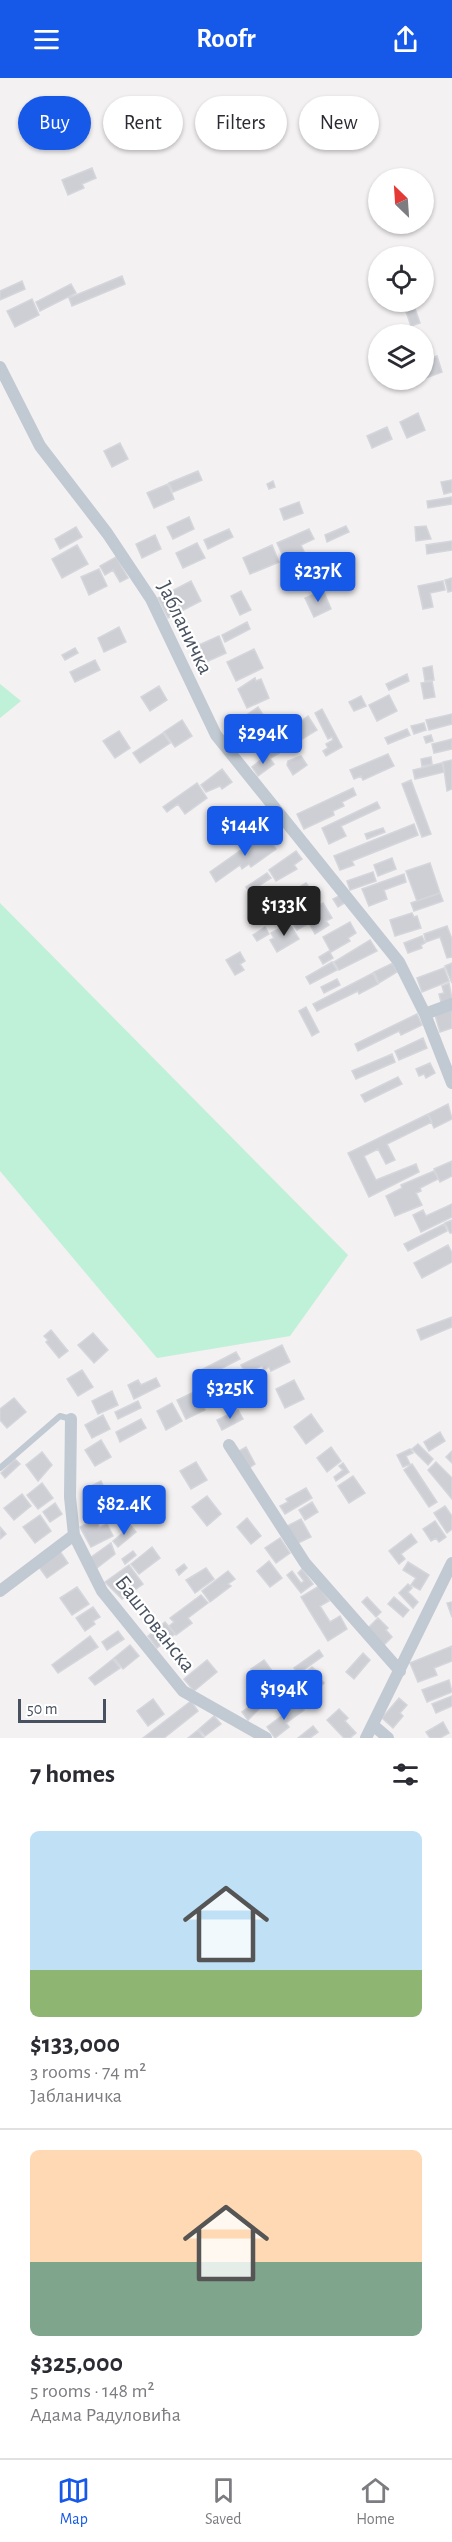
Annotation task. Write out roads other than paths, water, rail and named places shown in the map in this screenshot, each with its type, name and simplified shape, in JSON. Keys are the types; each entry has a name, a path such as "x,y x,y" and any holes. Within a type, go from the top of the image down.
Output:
{"street":[{"name":"Јабланичка","path":"0,368 40,446 107,533 151,599 216,735 233,759 269,798 366,918 399,962 425,1014 452,1083"},
{"path":"425,1014 452,1004"},
{"name":"Баштованска","path":"71,1419 70,1497 74,1535 102,1591 174,1682 203,1703 266,1738"},
{"path":"229,1445 305,1563 400,1671"},
{"path":"0,1591 74,1535"},
{"path":"366,1738 452,1563"},
{"path":"373,1725 388,1738"}],"lane":[{"path":"0,1468 60,1416 71,1419"}]}
